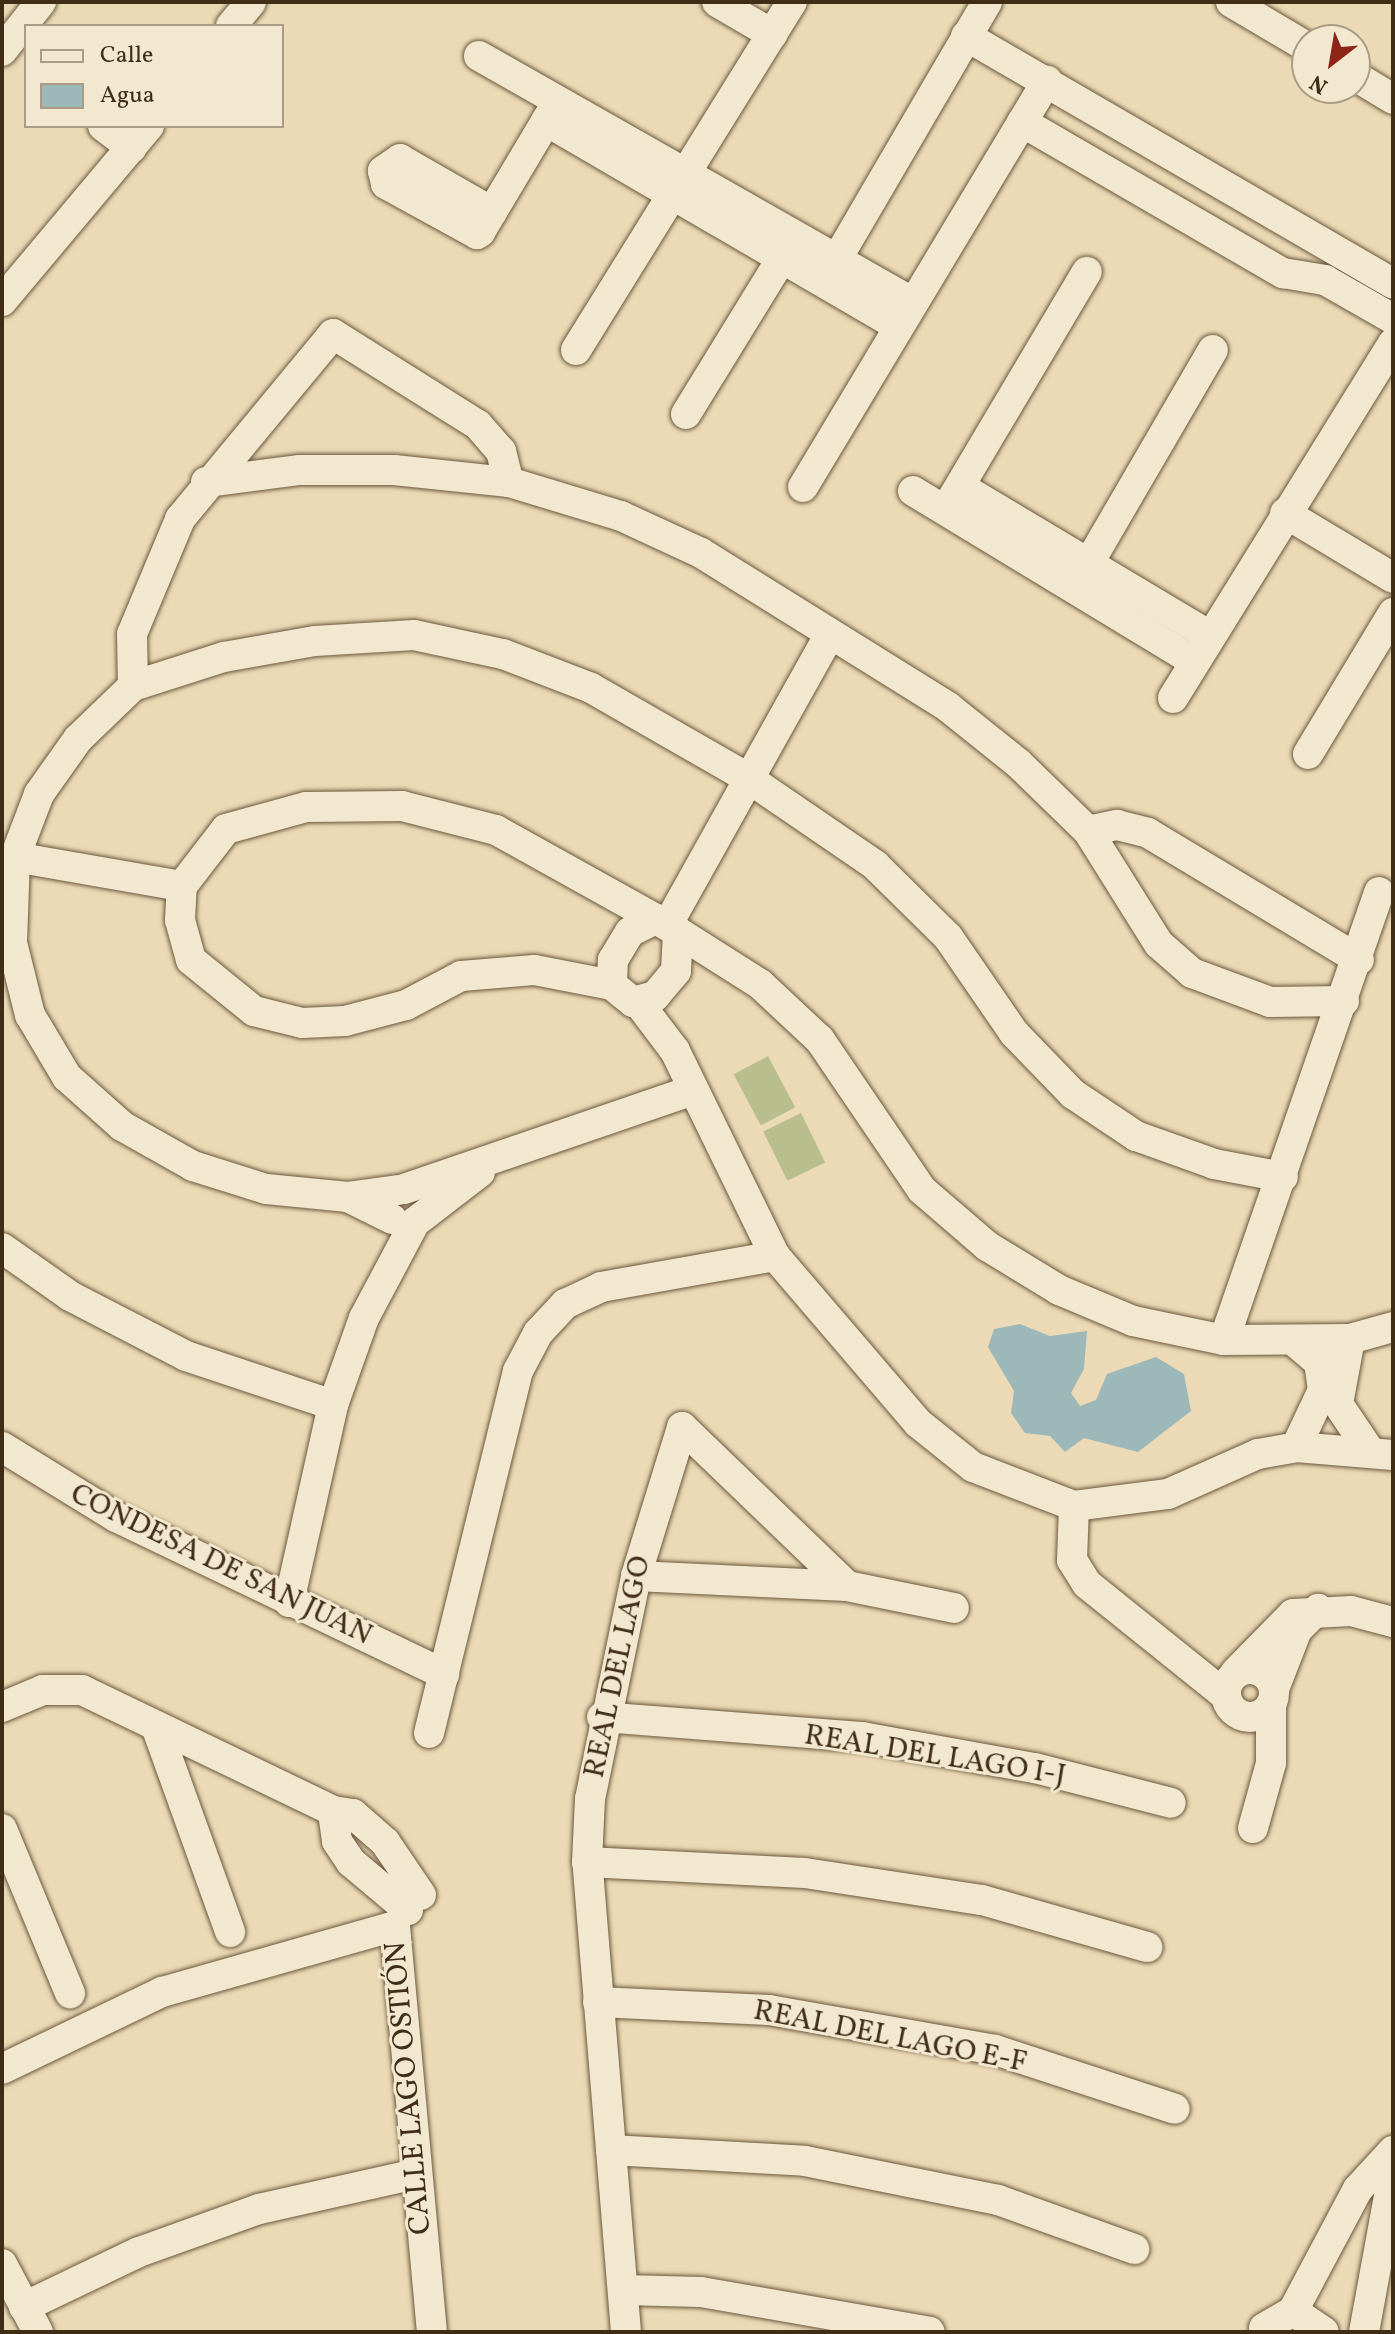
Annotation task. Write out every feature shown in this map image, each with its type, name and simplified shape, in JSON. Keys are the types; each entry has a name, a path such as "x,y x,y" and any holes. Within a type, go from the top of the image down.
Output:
{"street":[{"path":"233,24 251,2"},
{"path":"717,2 772,34"},
{"path":"576,350 792,2"},
{"path":"830,271 987,2"},
{"path":"1231,2 1291,38"},
{"path":"11,53 24,36"},
{"path":"966,36 1393,284"},
{"path":"479,56 552,111 904,313"},
{"path":"803,487 904,313 1047,81"},
{"path":"1371,86 1393,99"},
{"path":"492,212 552,111"},
{"path":"1022,122 1283,273 1325,280 1393,319"},
{"path":"2,301 140,137 110,128"},
{"path":"1283,273 1308,234"},
{"path":"686,414 789,247"},
{"path":"953,499 1087,272"},
{"path":"133,686 132,634 147,585 206,482 333,334 478,425 501,451 509,482"},
{"path":"1173,698 1393,343"},
{"path":"1073,588 1213,350"},
{"path":"206,482 300,470 394,470 509,482 621,516 701,553 948,707 1088,831 1159,944 1192,973 1270,1002 1344,1001"},
{"path":"913,491 953,499 1089,563 1202,648"},
{"path":"953,499 1073,588 1202,648"},
{"path":"1285,513 1393,578"},
{"path":"1308,754 1393,613"},
{"path":"638,1002 673,978 668,924 830,634"},
{"path":"693,1090 498,1159 404,1210 348,1197 266,1189 193,1166 122,1126 67,1077 37,1028 7,945 15,857 39,794 78,739 133,686 285,646 414,635 503,654 591,688 748,778 875,865 948,937 1014,1033 1073,1094 1136,1136 1214,1164 1283,1177"},
{"path":"1381,1452 1296,1447 1258,1454 1168,1494 1074,1506 973,1467 918,1423 775,1256 693,1090 638,1002 612,985 534,970 461,976 406,1005 345,1021 302,1023 254,1011 191,960 180,920 182,886 226,829 306,807 402,806 496,830 668,924 760,984 820,1040 922,1190 987,1246 1059,1290 1133,1321 1224,1340 1295,1342 1350,1339 1393,1327"},
{"path":"1088,831 1117,825 1148,833 1359,960"},
{"path":"15,857 182,886"},
{"path":"1224,1340 1359,960 1379,892"},
{"path":"612,985 623,940 668,924"},
{"path":"289,1602 333,1405 389,1266 404,1210"},
{"path":"2,1248 70,1296 186,1356 333,1405"},
{"path":"429,1733 518,1371 538,1333 565,1304 601,1287 775,1256"},
{"path":"1350,1339 1338,1404 1381,1452"},
{"path":"1295,1342 1319,1362 1323,1390 1296,1447"},
{"name":"REAL DEL LAGO","path":"626,2332 587,1862 602,1717 636,1576 682,1427 847,1586"},
{"name":"CONDESA DE SAN JUAN","path":"2,1447 116,1517 444,1674"},
{"path":"1074,1506 1072,1560 1087,1584 1234,1694 1271,1763"},
{"path":"636,1576 847,1586 954,1608"},
{"path":"1234,1694 1276,1625 1318,1609 1393,1622"},
{"path":"1253,1828 1271,1763 1272,1697 1297,1630 1318,1609"},
{"path":"1234,1694 1260,1671 1272,1697"},
{"path":"2,1707 60,1686 156,1726 333,1811 353,1814 385,1842 412,1905"},
{"path":"1234,1694 1272,1697"},
{"name":"REAL DEL LAGO I-J","path":"602,1717 862,1737 1035,1768 1171,1803"},
{"path":"156,1726 230,1932"},
{"path":"2,1829 70,1993"},
{"path":"587,1862 805,1873 982,1900 1147,1947"},
{"name":"CALLE LAGO OSTIÓN","path":"2,2069 162,1992 412,1905 415,2174 432,2332"},
{"name":"REAL DEL LAGO E-F","path":"598,2002 769,2010 995,2050 1175,2109"},
{"path":"611,2150 805,2161 998,2200 1134,2249"},
{"path":"1264,2328 1293,2311 1358,2189 1393,2151"},
{"path":"2,2264 31,2320 139,2252 259,2209 415,2174"},
{"path":"1364,2332 1393,2174"},
{"path":"623,2290 746,2298 930,2332"},
{"path":"1293,2311 1324,2332"}],"green space":[{"path":"768,1056 795,1107 761,1126 734,1074"},
{"path":"801,1113 825,1162 787,1181 763,1131"}],"water":[{"path":"1020,1324 1050,1336 1087,1331 1084,1369 1071,1393 1080,1406 1096,1400 1107,1374 1156,1357 1184,1374 1191,1411 1138,1452 1084,1438 1065,1452 1050,1436 1025,1433 1011,1413 1014,1391 988,1347 994,1329"}]}
